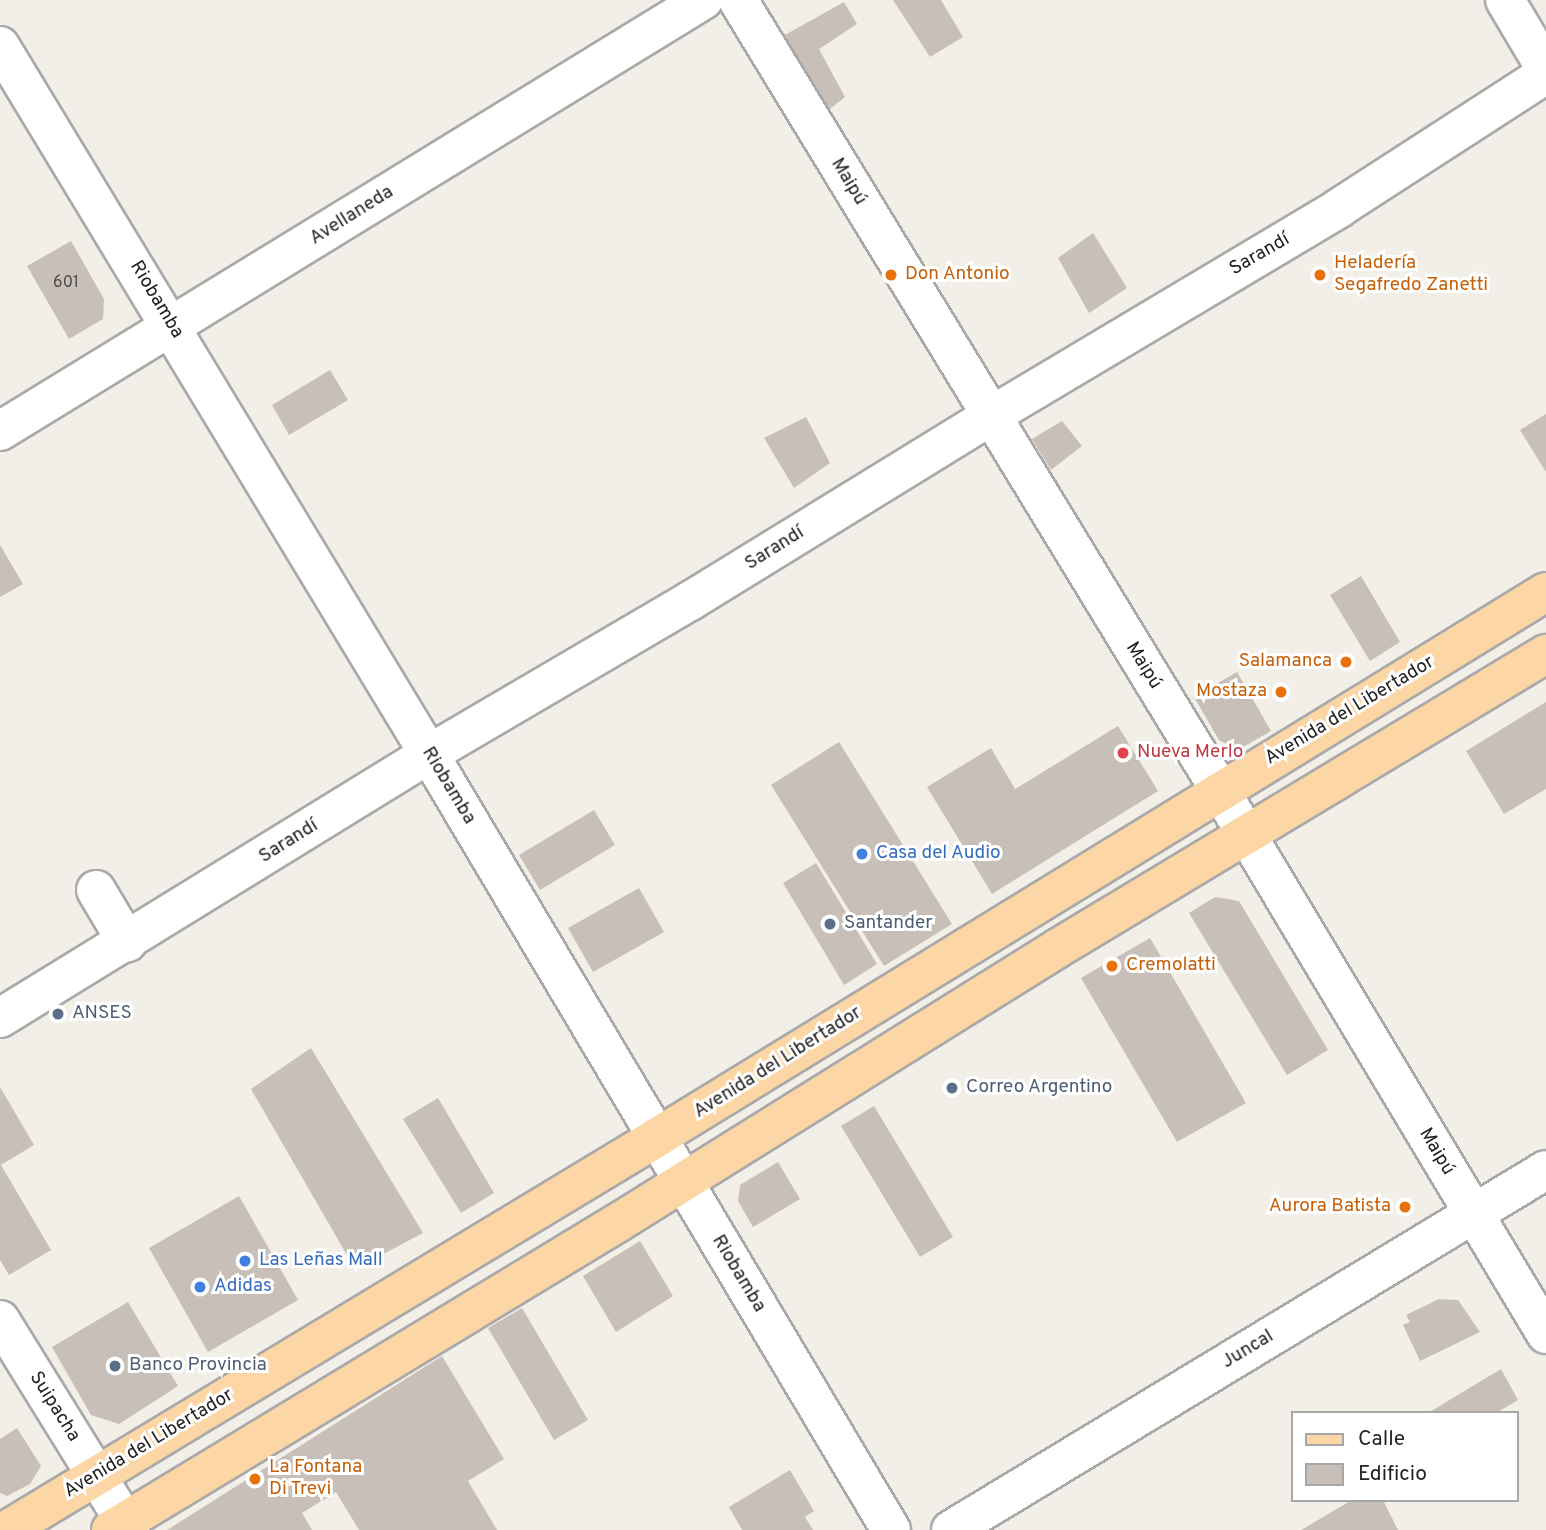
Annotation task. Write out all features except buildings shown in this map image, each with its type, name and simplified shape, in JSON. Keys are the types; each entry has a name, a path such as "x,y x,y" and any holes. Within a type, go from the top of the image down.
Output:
{"main road":[{"name":"Avenida del Libertador","path":"7,1530 656,1138 1546,592"},
{"path":"122,1527 1058,948 1546,654"}],"street":[{"name":"Avellaneda","path":"0,430 703,0"},
{"name":"Maipú","path":"738,0 989,416 1221,792 1546,1334"},
{"path":"1505,0 1546,71"},
{"name":"Riobamba","path":"0,46 429,754 891,1530"},
{"name":"Sarandí","path":"0,1018 429,754 690,601 989,416 1339,208 1546,71"},
{"path":"107,883 138,935"},
{"name":"Juncal","path":"951,1530 1546,1170"},
{"name":"Suipacha","path":"0,1320 96,1476 122,1527"}],"place":[{"name":"Don Antonio","path":"891,275"},
{"name":"Heladería Segafredo Zanetti","path":"1320,275"},
{"name":"Salamanca","path":"1346,662"},
{"name":"Mostaza","path":"1281,692"},
{"name":"Nueva Merlo","path":"1123,753"},
{"name":"Casa del Audio","path":"862,854"},
{"name":"Santander","path":"830,924"},
{"name":"Cremolatti","path":"1112,966"},
{"name":"ANSES","path":"58,1014"},
{"name":"Correo Argentino","path":"952,1088"},
{"name":"Aurora Batista","path":"1405,1207"},
{"name":"Las Leñas Mall","path":"245,1261"},
{"name":"Adidas","path":"200,1287"},
{"name":"Banco Provincia","path":"115,1366"},
{"name":"La Fontana Di Trevi","path":"255,1479"}]}
